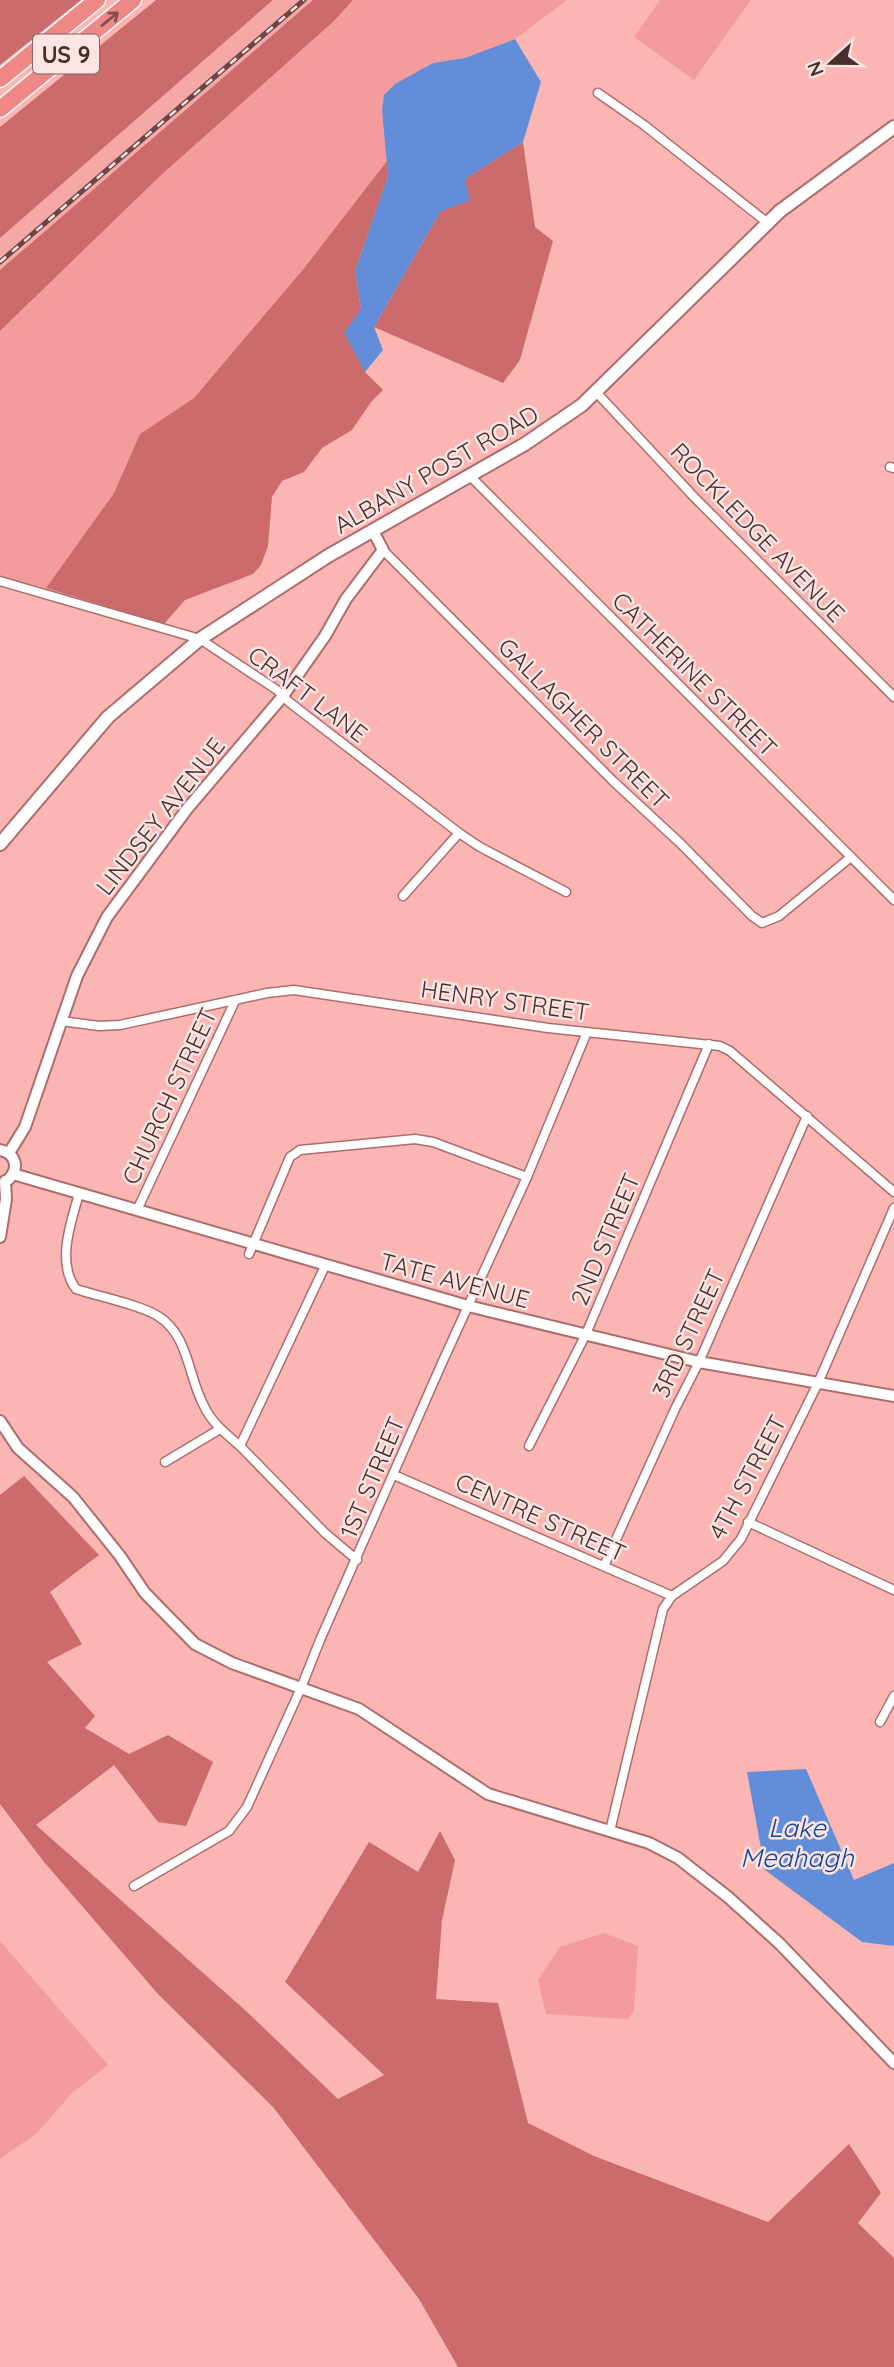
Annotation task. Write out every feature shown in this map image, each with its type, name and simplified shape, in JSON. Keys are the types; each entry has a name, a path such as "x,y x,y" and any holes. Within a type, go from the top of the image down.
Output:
{"highway":[{"name":"US 9","path":"0,79 97,0"},
{"name":"US 9","path":"0,109 133,0"}],"main road":[{"name":"ALBANY POST ROAD","path":"0,844 108,717 200,639 328,556 526,444 582,405 780,211 894,127"}],"street":[{"path":"598,93 644,125 769,224"},
{"name":"ROCKLEDGE AVENUE","path":"596,392 704,508 894,697"},
{"name":"CATHERINE STREET","path":"470,476 894,900"},
{"path":"373,531 383,550"},
{"name":"GALLAGHER STREET","path":"383,550 613,781 760,922 779,916 851,857"},
{"name":"LINDSEY AVENUE","path":"4,1151 25,1128 77,976 107,917 187,809 282,696 325,636 346,599 383,550"},
{"name":"CRAFT LANE","path":"0,581 200,639 277,690 459,834 566,892"},
{"path":"403,896 459,834"},
{"name":"HENRY STREET","path":"61,1021 99,1026 120,1025 267,993 294,990 587,1032 709,1044 730,1051 894,1192"},
{"name":"CHURCH STREET","path":"138,1208 235,1001"},
{"name":"1ST STREET","path":"134,1886 214,1842 238,1822 247,1807 527,1177 587,1032"},
{"name":"2ND STREET","path":"529,1446 586,1334 709,1044"},
{"name":"3RD STREET","path":"604,1566 676,1406 699,1362 807,1116"},
{"path":"251,1249 294,1152 300,1150 415,1139 433,1142 527,1177"},
{"path":"0,1237 6,1179 14,1160 4,1151"},
{"name":"TATE AVENUE","path":"6,1179 138,1208 251,1249 325,1266 468,1306 699,1362 894,1396"},
{"path":"79,1194 70,1224 67,1250 69,1281 76,1289 157,1314 168,1323 177,1334 202,1404 220,1429 357,1560"},
{"name":"4TH STREET","path":"672,1596 723,1561 741,1539 818,1383 894,1208"},
{"path":"240,1446 325,1266"},
{"path":"0,1421 18,1448 73,1497 120,1556 145,1593 195,1644 232,1663 359,1709 488,1794 649,1843 678,1858 728,1897 780,1944 894,2063"},
{"path":"165,1462 220,1429"},
{"name":"CENTRE STREET","path":"394,1475 672,1596"},
{"path":"748,1521 894,1590"},
{"path":"610,1831 663,1609 672,1596"},
{"path":"880,1722 894,1696"}],"shaded area":[{"path":"0,0 81,0 0,65"},
{"path":"156,0 273,0 0,238 0,127"},
{"path":"273,0 313,0 0,270 0,238"},
{"path":"313,0 353,0 334,21 159,177 0,331 0,270"},
{"path":"353,0 567,0 515,39 465,58 433,63 384,95 382,110 387,161 305,267 194,398 140,434 114,493 46,588 0,576 0,331 159,177 334,21"},
{"path":"660,0 751,0 694,80 634,37"},
{"path":"523,142 535,227 553,241 520,360 503,383 374,327 440,212 465,179"},
{"path":"387,161 388,176 355,271 361,309 365,372 383,390 371,402 352,430 322,448 304,472 282,481 272,497 268,546 261,565 253,574 185,600 164,624 46,588 114,493 140,434 194,398 305,267"},
{"path":"24,1476 99,1555 50,1592 82,1644 47,1662 95,1716 85,1728 129,1754 168,1735 213,1762 186,1826 158,1822 114,1765 36,1825 245,2010 338,2099 384,2075 285,1982 369,1842 418,1872 440,1831 455,1860 442,1920 436,1999 498,2003 528,2123 594,2156 768,2222 849,2144 881,2193 858,2223 894,2258 894,2367 458,2367 419,2299 273,2107 158,1994 44,1862 0,1804 0,1495"},
{"path":"604,1933 638,1946 634,2010 628,2019 546,2014 538,1980 560,1947"},
{"path":"0,1941 108,2065 72,2093 37,2133 0,2159"}],"water":[{"path":"515,39 541,82 523,142 465,179 470,200 440,212 374,327 383,350 365,372 344,333 361,309 355,271 388,176 382,110 384,95 395,84 433,63 465,58"},
{"name":"Lake Meahagh","path":"806,1769 854,1880 894,1863 894,1946 862,1942 765,1870 747,1772"}],"railway":[{"path":"0,262 304,0"}]}
